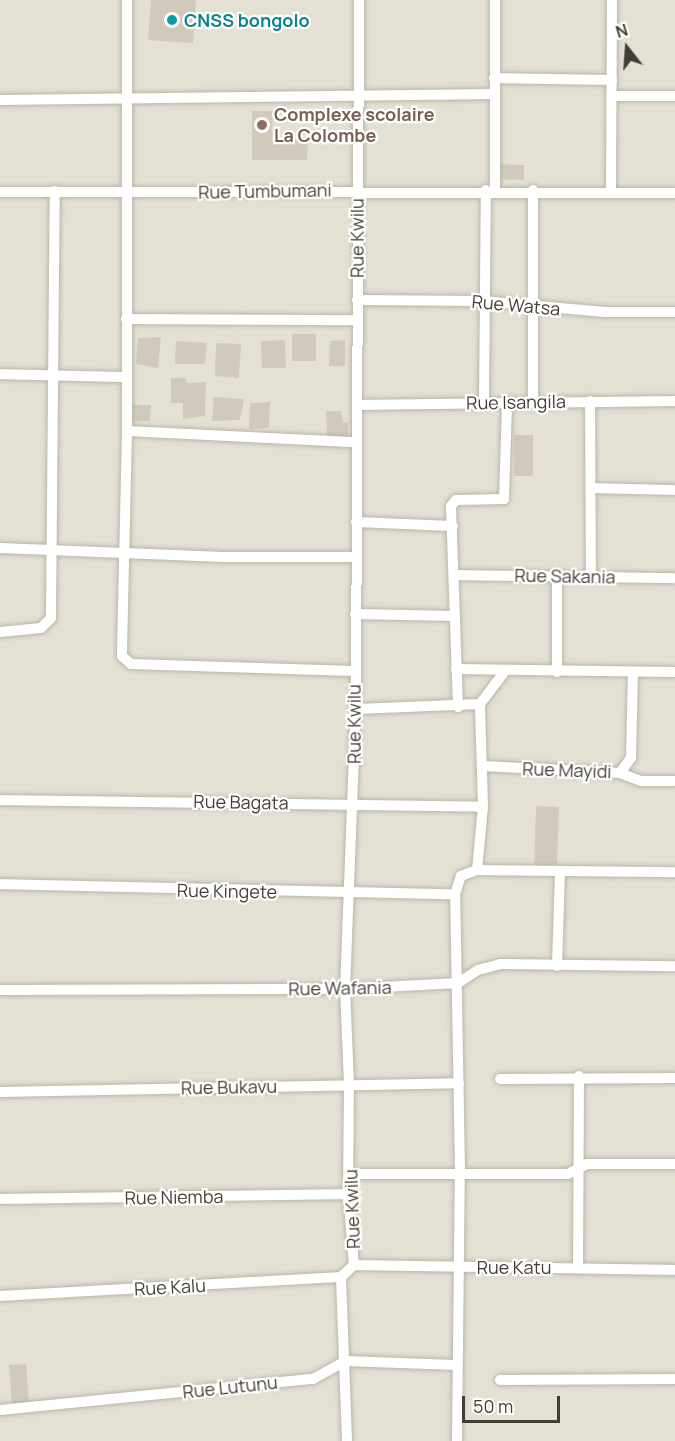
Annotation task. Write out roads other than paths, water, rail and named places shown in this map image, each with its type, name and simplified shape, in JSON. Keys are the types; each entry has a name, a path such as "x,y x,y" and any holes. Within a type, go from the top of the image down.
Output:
{"street":[{"path":"127,0 128,97 125,193 127,431 123,551 124,661 354,671"},
{"name":"Rue Kwilu","path":"341,1277 354,1266 348,1194 350,1174 349,1084 345,989 355,804 356,190 359,0"},
{"path":"484,402 483,301 494,93 495,0"},
{"path":"611,191 612,0"},
{"path":"494,78 612,80"},
{"path":"0,100 494,93"},
{"path":"613,96 675,96"},
{"path":"532,190 532,402"},
{"name":"Rue Tumbumani","path":"0,192 532,190 675,193"},
{"path":"0,632 48,624 51,618 54,548 55,191"},
{"name":"Rue Watsa","path":"357,300 483,301 532,307 675,312"},
{"path":"126,319 356,320"},
{"path":"0,374 126,377"},
{"path":"590,401 593,488 591,576"},
{"name":"Rue Isangila","path":"357,405 675,401"},
{"path":"458,707 451,506 456,500 504,499 507,403"},
{"path":"127,431 355,442"},
{"path":"593,488 675,490"},
{"path":"356,522 453,526"},
{"path":"0,548 54,548 223,557 356,557"},
{"name":"Rue Sakania","path":"454,575 675,578"},
{"path":"557,576 557,672"},
{"path":"355,614 455,616"},
{"path":"456,669 675,672"},
{"path":"477,870 483,807 480,704 505,671"},
{"name":"Rue Mayidi","path":"483,766 620,773 632,758 633,673"},
{"path":"356,709 458,707 480,704"},
{"path":"620,773 641,781 675,781"},
{"name":"Rue Bagata","path":"0,800 483,807"},
{"path":"457,1441 457,1267 460,1171 455,894 461,876 477,870 675,872"},
{"path":"557,966 560,871"},
{"name":"Rue Kingete","path":"0,884 351,894 455,894"},
{"name":"Rue Wafania","path":"0,990 345,989 458,983 478,970 500,964 675,966"},
{"path":"500,1079 579,1076 675,1078"},
{"path":"578,1268 579,1076"},
{"name":"Rue Bukavu","path":"0,1092 459,1083"},
{"path":"350,1174 460,1171 568,1174 587,1164 675,1164"},
{"name":"Rue Niemba","path":"0,1199 348,1194"},
{"name":"Rue Katu","path":"354,1266 675,1270"},
{"path":"341,1277 347,1441"},
{"name":"Rue Kalu","path":"0,1296 341,1277"},
{"path":"345,1361 456,1365"},
{"name":"Rue Lutunu","path":"0,1410 313,1379 345,1361"},
{"path":"500,1380 675,1379"}],"place":[{"name":"CNSS bongolo","path":"172,20"},
{"name":"Complexe scolaire La Colombe","path":"262,125"}]}
